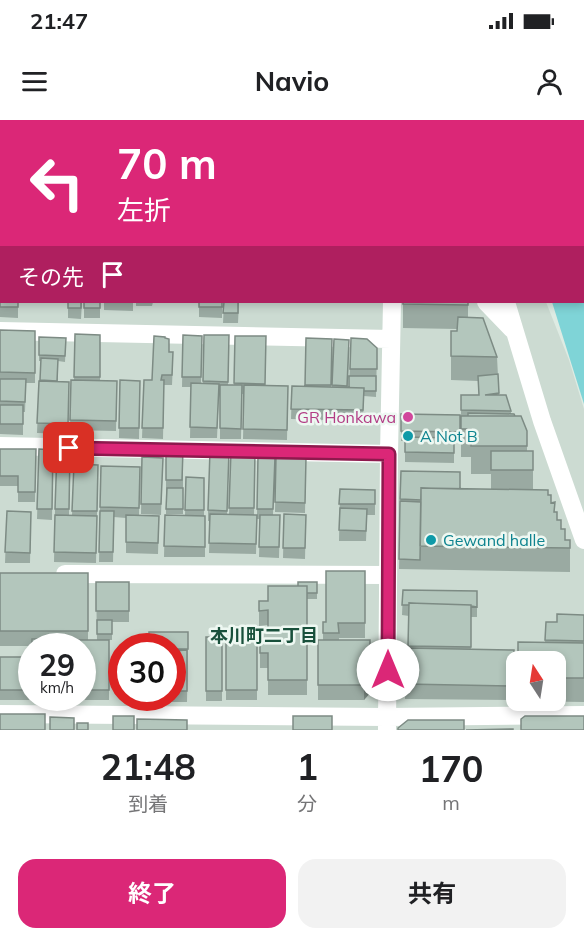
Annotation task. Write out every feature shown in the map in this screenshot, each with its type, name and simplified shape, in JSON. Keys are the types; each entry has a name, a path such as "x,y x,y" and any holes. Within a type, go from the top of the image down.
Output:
{"street":[{"path":"387,724 392,303"},
{"path":"487,303 516,332"},
{"path":"506,303 542,421 584,540"},
{"path":"0,330 391,339"},
{"path":"0,446 389,454"},
{"path":"47,574 388,575"},
{"path":"0,714 387,724 584,715"}],"shaded area":[{"path":"0,303 546,303 569,360 584,409 584,730 0,730"}],"water":[{"path":"552,303 584,303 584,404"}],"building":[{"path":"0,303 18,303 18,307 0,307"},
{"path":"68,303 81,303 81,308 68,308"},
{"path":"84,303 100,303 100,308 84,308"},
{"path":"199,303 222,303 222,307 199,307"},
{"path":"224,303 238,303 238,313 223,313"},
{"path":"468,303 468,305 403,304"},
{"path":"458,317 483,318 497,357 451,356 451,331 457,331"},
{"path":"0,330 35,331 35,373 0,372"},
{"path":"75,334 100,335 100,377 74,377"},
{"path":"183,335 202,336 201,377 182,377"},
{"path":"204,335 229,335 228,382 203,381"},
{"path":"154,336 169,339 169,352 173,352 172,375 162,375 161,380 164,380 163,428 142,428 144,380 152,380"},
{"path":"235,336 266,336 265,384 234,383"},
{"path":"39,337 66,338 65,356 39,355"},
{"path":"306,338 332,339 331,385 305,385"},
{"path":"351,338 367,339 377,348 377,369 350,369"},
{"path":"334,339 349,340 347,386 332,385"},
{"path":"41,358 58,359 57,381 40,380"},
{"path":"498,374 499,393 485,395 506,395 511,411 461,410 461,395 479,395 478,376"},
{"path":"349,376 376,376 376,391 349,388"},
{"path":"0,379 26,379 25,402 0,401"},
{"path":"71,380 117,381 116,421 70,420"},
{"path":"120,380 140,381 139,428 119,428"},
{"path":"39,381 69,382 68,424 37,423"},
{"path":"191,383 219,384 217,428 190,427"},
{"path":"220,385 242,385 241,429 220,428"},
{"path":"244,385 288,386 287,430 243,429"},
{"path":"292,386 364,388 363,410 291,409"},
{"path":"0,405 23,405 23,424 0,424"},
{"path":"468,413 514,414 515,416 468,416"},
{"path":"401,414 460,415 460,432 401,431"},
{"path":"461,416 521,416 527,431 527,446 471,446 471,429 461,429"},
{"path":"405,437 454,438 454,453 405,452"},
{"path":"0,449 36,449 35,492 18,492 18,476 0,476"},
{"path":"39,449 53,450 52,509 37,509"},
{"path":"166,449 183,449 182,480 166,480"},
{"path":"57,451 70,451 69,509 55,509"},
{"path":"210,451 229,451 227,511 208,510"},
{"path":"231,451 255,452 254,508 229,508"},
{"path":"491,451 533,451 533,470 491,470"},
{"path":"258,456 275,457 273,509 257,509"},
{"path":"142,457 163,458 161,504 141,504"},
{"path":"276,457 306,458 305,503 275,502"},
{"path":"74,464 98,465 97,511 72,511"},
{"path":"101,466 140,467 139,508 100,507"},
{"path":"401,471 460,472 460,489 421,488 421,500 400,499"},
{"path":"186,477 204,478 204,510 185,510"},
{"path":"167,488 183,488 183,509 166,509"},
{"path":"421,488 548,490 551,503 555,502 554,512 557,512 557,520 561,520 561,529 565,529 565,540 570,540 570,548 420,546"},
{"path":"340,489 375,490 375,504 339,504"},
{"path":"400,501 421,502 420,560 399,559"},
{"path":"340,508 367,509 366,531 339,530"},
{"path":"7,511 31,512 30,553 5,552"},
{"path":"100,511 114,511 113,552 99,552"},
{"path":"210,514 257,515 256,544 209,543"},
{"path":"284,514 306,515 305,548 283,548"},
{"path":"55,515 97,516 96,553 54,552"},
{"path":"126,515 159,516 158,543 126,542"},
{"path":"165,515 205,516 205,547 164,546"},
{"path":"260,515 280,515 279,547 259,547"},
{"path":"326,571 365,571 365,623 338,623 339,633 323,633 323,622 326,622"},
{"path":"0,573 88,573 88,631 0,631"},
{"path":"96,582 129,582 129,611 96,611"},
{"path":"298,582 317,582 317,593 307,593 307,586 298,586"},
{"path":"268,586 307,586 307,680 268,680 268,653 260,653 260,631 268,631 268,610 259,611 259,601 268,601"},
{"path":"403,590 477,591 477,607 409,603 409,605 402,605"},
{"path":"409,603 471,605 471,647 408,646"},
{"path":"557,614 584,615 584,641 545,640 546,622 557,622"},
{"path":"97,620 112,620 112,633 97,634"},
{"path":"188,632 188,649 186,649 186,633 149,633"},
{"path":"206,637 222,637 222,691 206,691"},
{"path":"226,639 257,639 257,690 226,690"},
{"path":"96,640 108,640 108,690 96,690"},
{"path":"318,640 370,640 370,679 364,685 318,685"},
{"path":"518,642 584,643 584,678 566,678 566,651 518,651"},
{"path":"406,648 514,650 506,651 506,686 405,684"},
{"path":"187,650 187,691 186,691"},
{"path":"0,657 18,657 18,690 0,690"},
{"path":"0,714 45,714 45,730 0,730"},
{"path":"113,716 134,716 134,730 113,730"},
{"path":"293,716 332,716 332,730 293,730"},
{"path":"525,716 584,716 584,730 521,730 521,719"},
{"path":"50,717 74,718 74,730 50,730"},
{"path":"137,719 187,720 187,730 137,730"},
{"path":"408,720 464,720 464,730 398,730"},
{"path":"77,723 88,723 88,730 77,730"},
{"path":"513,729 513,730 466,730"}],"place":[{"name":"GR Honkawa","path":"408,417"},
{"name":"A Not B","path":"408,436"},
{"name":"Gewand halle","path":"431,540"}],"district":[{"name":"本川町二丁目","path":"264,635"}],"route":[{"path":"69,448 389,454 388,670"}]}
